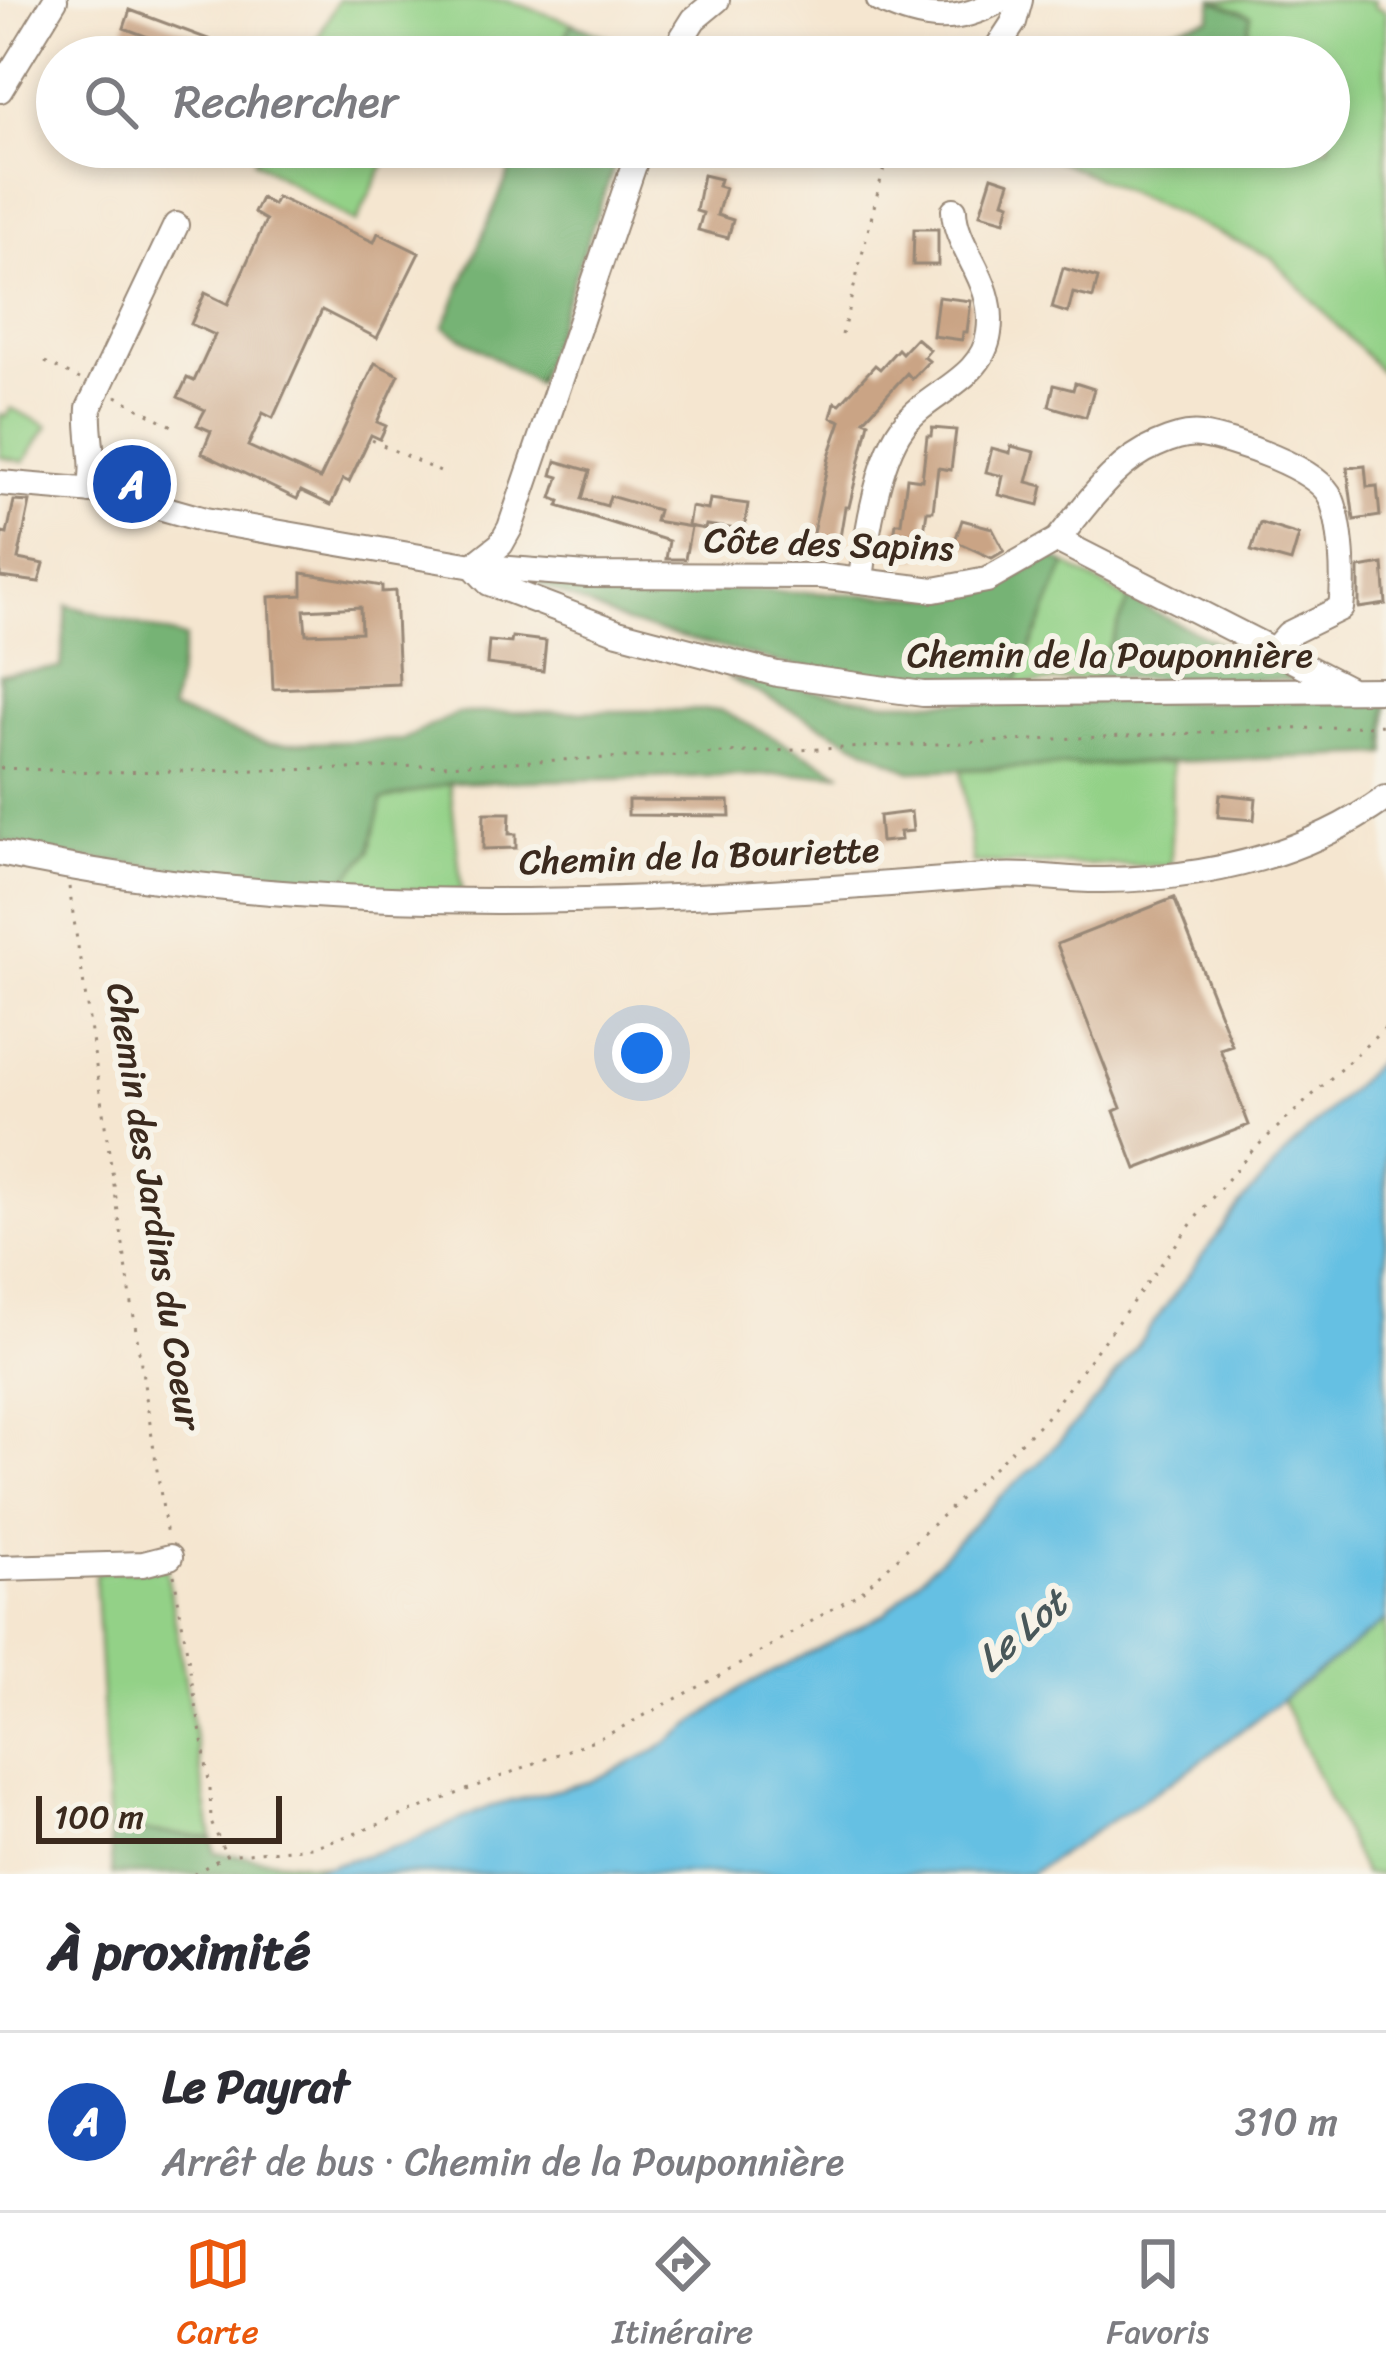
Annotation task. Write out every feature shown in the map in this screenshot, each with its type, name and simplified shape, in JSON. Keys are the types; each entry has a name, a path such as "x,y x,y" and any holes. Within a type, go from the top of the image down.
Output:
{"street":[{"path":"0,90 55,0"},
{"path":"684,36 694,19 716,0"},
{"path":"879,0 927,19 951,20 1000,0"},
{"path":"1005,36 1020,0"},
{"path":"473,566 501,544 510,528 633,168"},
{"path":"862,579 886,464 900,429 971,370 989,336 990,313 979,270 957,231 954,210"},
{"path":"90,491 95,472 87,433 89,408 176,225"},
{"name":"Côte des Sapins","path":"473,566 586,575 862,579 934,590 961,586 987,580 1057,540 1122,464 1181,435 1199,435 1315,477 1332,499 1343,572 1341,608 1288,634 1272,652"},
{"name":"Chemin de la Pouponnière","path":"0,483 90,491 205,520 473,566 489,584 618,632 777,674 922,694 1386,690"},
{"path":"1057,540 1351,690"},
{"name":"Chemin de la Bouriette","path":"0,853 164,883 424,898 723,894 1007,875 1104,880 1217,870 1292,851 1352,822 1386,798"},
{"path":"0,1568 143,1564 170,1557"}],"path":[{"path":"842,335 885,168"},
{"path":"372,440 442,473"},
{"path":"0,768 97,772 346,769 1386,725"},
{"name":"Chemin des Jardins du Coeur","path":"66,867 170,1557 207,1769 211,1822 226,1855"},
{"path":"194,1874 226,1855 325,1843 609,1734 723,1674 861,1592 1046,1419 1252,1150 1386,1027"}],"green space":[{"path":"338,0 507,0 572,23 566,36 319,36"},
{"path":"1213,0 1375,0 1374,6 1386,11 1386,377 1271,257 1074,168 1350,168 1350,36 1247,36 1250,16"},
{"path":"1213,0 1251,16 1247,36 1141,36 1210,18"},
{"path":"572,23 604,36 566,36"},
{"path":"266,168 382,168 356,223"},
{"path":"511,168 613,168 536,383 444,327"},
{"path":"11,408 48,426 24,462 0,457 0,414 6,416"},
{"path":"1052,557 1066,564 1015,685 933,682 788,665 627,623 532,581 941,598 990,590"},
{"path":"1066,564 1129,600 1095,678 1015,685"},
{"path":"1129,600 1296,680 1095,678"},
{"path":"67,605 185,638 171,710 268,744 402,740 458,713 720,710 842,773 450,783 382,800 370,852 336,889 62,856 0,841 0,674 61,668"},
{"path":"727,677 884,702 1386,701 1386,754 910,771"},
{"path":"1172,763 1171,866 973,863 961,770"},
{"path":"450,783 462,892 336,889 370,852 382,800"},
{"path":"166,1568 212,1838 109,1828 95,1572"},
{"path":"1386,1620 1386,1874 1364,1874 1282,1700"},
{"path":"109,1828 212,1838 215,1853 327,1866 299,1874 112,1874"}],"water":[{"name":"Le Lot","path":"1386,1054 1386,1620 1193,1767 1030,1874 299,1874 402,1845 489,1807 589,1782 657,1750 740,1689 886,1613 1042,1460 1103,1392 1239,1206"}],"building":[{"path":"130,10 200,36 145,36 124,28"},
{"path":"703,175 720,179 718,186 725,188 717,215 733,220 728,238 698,230 703,213 696,211"},
{"path":"992,176 1010,182 1005,221 980,214"},
{"path":"277,197 374,242 378,233 419,253 377,338 322,310 273,418 263,413 248,446 320,479 375,363 399,375 377,422 386,426 380,439 371,435 349,482 343,479 331,505 301,491 297,499 202,453 211,431 197,425 205,410 178,397 187,378 194,381 215,335 191,324 205,293 228,304 266,220 254,213 261,198 273,205"},
{"path":"914,229 938,229 938,265 913,265"},
{"path":"1063,268 1098,278 1093,298 1073,293 1068,313 1052,308"},
{"path":"938,297 971,301 962,340 933,336"},
{"path":"916,338 930,350 924,357 929,361 912,379 907,373 864,420 869,422 838,550 825,547 823,559 808,557 841,421 831,417 835,402 840,404 875,365 880,369"},
{"path":"1075,383 1094,389 1086,417 1049,406 1054,385 1073,390"},
{"path":"932,428 956,430 951,470 938,468 920,558 891,556 907,478 922,480"},
{"path":"1011,446 1035,452 1027,482 1043,486 1039,505 999,495 1003,476 986,472 992,448 1010,453"},
{"path":"556,461 590,471 582,499 607,506 610,496 658,510 655,521 691,527 685,559 666,559 669,541 558,506 560,501 552,498 559,477 552,475"},
{"path":"1365,466 1367,487 1377,486 1380,516 1354,520 1347,468"},
{"path":"710,499 748,504 744,530 688,526 691,507 708,510"},
{"path":"14,501 30,502 18,559 44,564 39,582 0,577 2,533 7,534"},
{"path":"962,520 992,528 1004,551 992,558 955,541"},
{"path":"1260,523 1299,535 1291,562 1251,551"},
{"path":"1383,564 1386,604 1359,608 1359,568"},
{"path":"302,573 395,591 399,684 273,689 269,597 302,595","holes":["360,607 361,632 306,634 304,610"]},
{"path":"512,637 546,641 543,671 487,664 489,641 511,643"},
{"path":"1220,794 1256,798 1254,820 1218,817"},
{"path":"628,800 729,801 730,816 628,815"},
{"path":"911,812 913,831 900,832 901,840 881,842 879,816"},
{"path":"484,813 510,813 509,834 516,834 516,848 483,849"},
{"path":"1174,898 1232,1045 1220,1049 1249,1125 1136,1169 1114,1111 1121,1108 1057,944"}],"place":[{"name":"Le Payrat","path":"132,484"}]}
